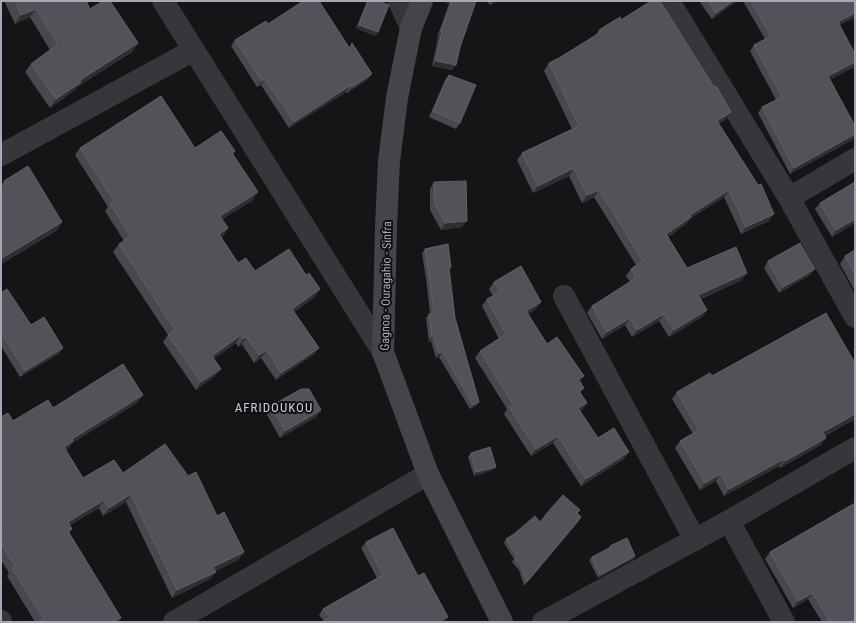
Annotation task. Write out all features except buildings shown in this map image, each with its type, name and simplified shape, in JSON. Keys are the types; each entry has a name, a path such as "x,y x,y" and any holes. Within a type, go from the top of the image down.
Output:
{"main road":[{"name":"Gagnoa - Ouragahio - Sinfra","path":"422,1 411,28 396,98 389,161 383,352 428,474 502,622"}],"street":[{"path":"163,1 383,352"},
{"path":"399,1 411,28"},
{"path":"669,1 789,198 855,317"},
{"path":"1,155 194,50"},
{"path":"789,198 855,159"},
{"path":"564,296 695,540"},
{"path":"543,622 695,540 855,448"},
{"path":"174,622 428,474"},
{"path":"729,521 784,622"}],"district":[{"name":"AFRIDOUKOU","path":"274,407"}]}
